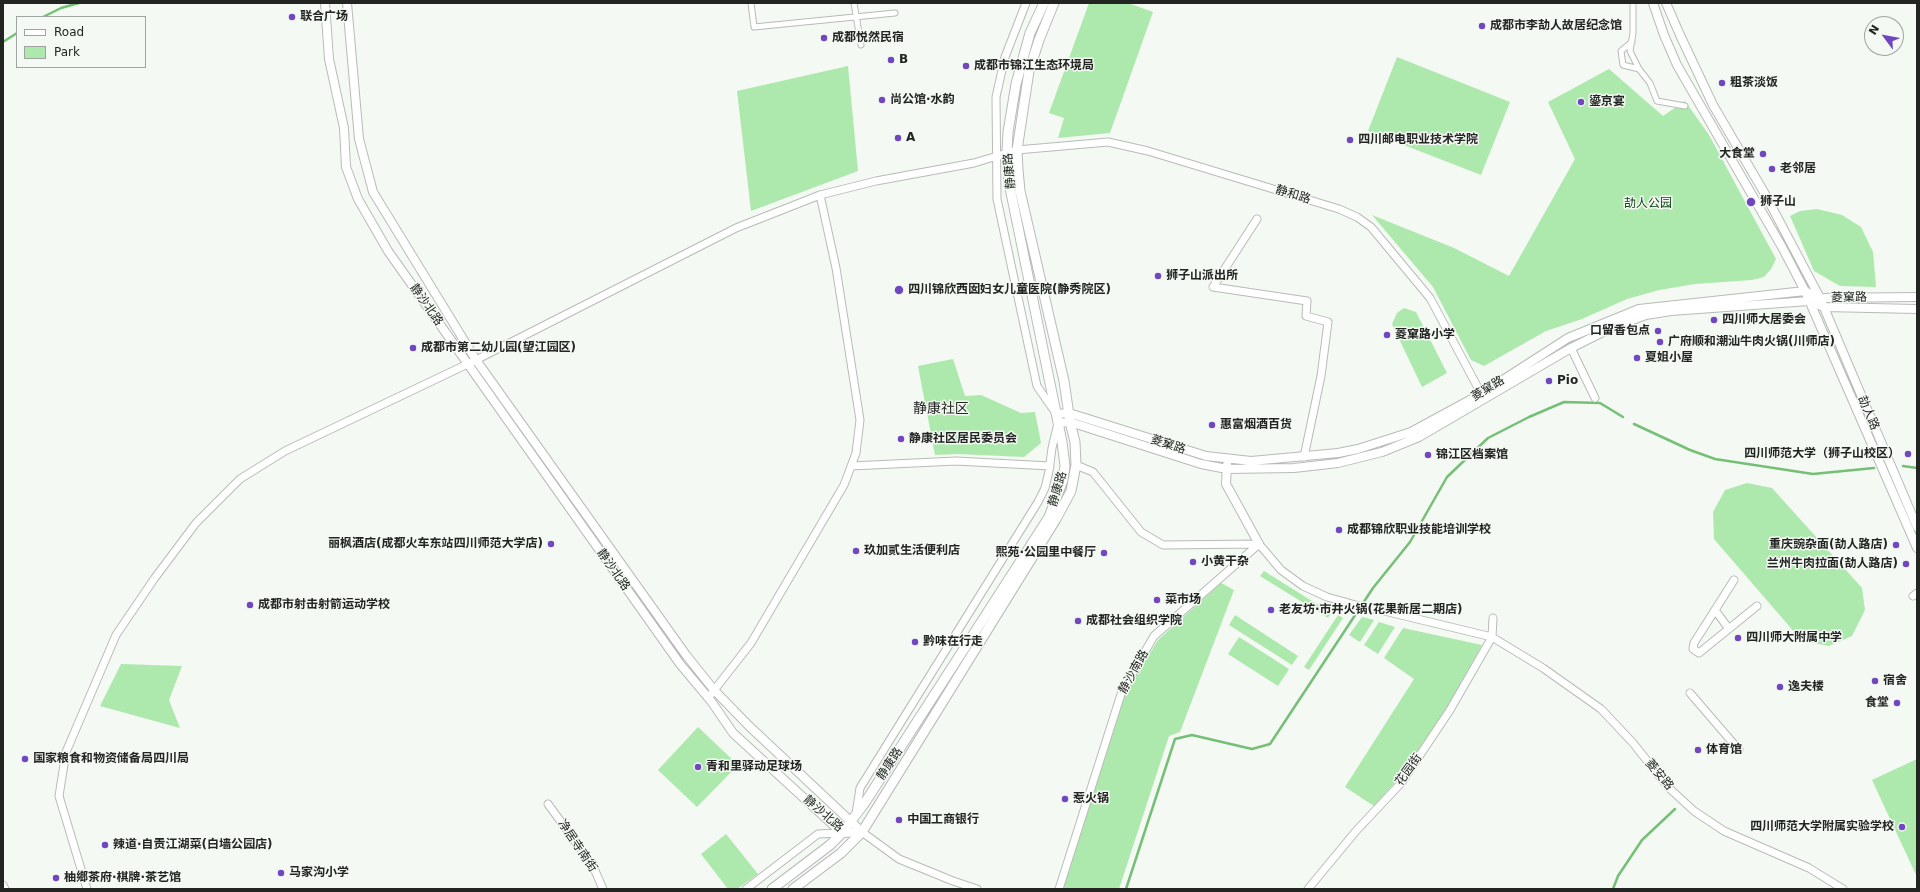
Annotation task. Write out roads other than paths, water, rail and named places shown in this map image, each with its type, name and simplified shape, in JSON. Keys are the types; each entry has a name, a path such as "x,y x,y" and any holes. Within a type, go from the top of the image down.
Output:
{"main road":[{"name":"静康路","path":"772,889 830,845 853,819 1048,517 1058,497 1065,466 1057,417 1009,183 1007,153 1008,132 1016,84 1030,33 1044,3"},
{"name":"静康路","path":"792,889 841,853 862,832 1056,519 1070,491 1076,465 1075,442 1069,417 1064,381 1020,191 1017,150 1030,71 1039,40 1054,3"}],"street":[{"name":"静沙北路","path":"325,3 329,59 344,128 346,168 358,199 388,251 680,664 708,698 733,733 842,833 862,832"},
{"name":"静沙北路","path":"346,3 360,139 373,192 476,360 686,654 714,690 749,726 853,819 862,832"},
{"path":"751,3 754,27 895,13"},
{"path":"854,3 861,45"},
{"path":"853,819 860,788 1038,502 1045,488 1050,466 1057,417 1037,386 997,199 996,97 1006,57 1026,3"},
{"path":"1633,3 1633,33 1630,51 1639,69 1650,83 1657,101 1685,106"},
{"path":"1653,3 1664,35 1677,65 1782,247 1805,291 1839,366 1917,548"},
{"name":"劼人路","path":"1666,3 1714,104 1820,298 1917,527"},
{"path":"1632,42 1621,51 1623,65 1639,69"},
{"name":"静和路","path":"87,889 59,796 66,752 116,636 154,579 196,523 240,479 285,451 476,360 736,228 820,195 876,181 974,162 1017,150 1095,142 1123,145 1331,206 1357,216 1371,227 1430,298 1483,396"},
{"path":"708,698 751,643 844,485 856,453 860,420 836,268 820,195"},
{"path":"1258,219 1213,287 1307,301 1306,316 1328,322 1320,376 1304,457"},
{"name":"菱窠路","path":"1069,417 1201,464 1226,469 1294,468 1338,463 1382,452 1419,437 1483,396 1568,338 1639,309 1805,291 1820,298 1917,297"},
{"name":"菱窠路","path":"1057,417 1069,417 1206,456 1251,461 1304,457 1358,449 1411,432 1483,396 1612,327 1646,315 1671,311 1809,301 1824,307 1917,310"},
{"path":"1571,348 1595,398"},
{"path":"1076,465 1092,472 1141,532 1163,545 1259,544 1226,484 1227,458"},
{"path":"851,466 956,461 1050,466"},
{"name":"菱安路","path":"1259,544 1281,570 1303,586 1327,597 1370,609 1376,609 1492,636 1543,668 1601,709 1633,742 1668,787 1694,811 1724,831 1809,868 1843,889"},
{"name":"静沙南路","path":"1059,889 1122,691 1154,636 1259,544"},
{"path":"1734,580 1694,643 1693,649 1699,653 1757,606"},
{"path":"1714,610 1729,628"},
{"path":"1492,636 1493,618"},
{"name":"花园街","path":"1312,887 1356,831 1402,782 1450,710 1492,636"},
{"path":"1690,693 1740,750"},
{"name":"净居寺南街","path":"548,804 593,866 603,889"},
{"path":"862,832 899,859 952,881 977,889"},
{"path":"746,889 818,834 842,833"},
{"path":"3,885 5,889"}],"waterway":[{"path":"45,16 61,8 79,3"},
{"path":"3,42 16,34"},
{"path":"1126,889 1175,739 1192,735 1252,749 1270,744 1373,588 1410,542 1447,477 1488,438 1529,417 1564,402 1600,403 1623,417"},
{"path":"1634,424 1690,450 1715,459 1813,474 1874,468"},
{"path":"1903,466 1917,468"},
{"path":"1613,889 1618,876 1642,840 1675,809"}],"place":[{"name":"联合广场","path":"292,17"},
{"name":"成都市李劼人故居纪念馆","path":"1482,26"},
{"name":"成都悦然民宿","path":"824,38"},
{"name":"B","path":"891,60"},
{"name":"成都市锦江生态环境局","path":"966,66"},
{"name":"粗茶淡饭","path":"1722,83"},
{"name":"尚公馆·水韵","path":"882,100"},
{"name":"鎏京宴","path":"1581,102"},
{"name":"A","path":"898,138"},
{"name":"四川邮电职业技术学院","path":"1350,140"},
{"name":"大食堂","path":"1763,154"},
{"name":"老邻居","path":"1772,169"},
{"name":"狮子山","path":"1751,202"},
{"name":"狮子山派出所","path":"1158,276"},
{"name":"四川锦欣西囡妇女儿童医院(静秀院区)","path":"899,290"},
{"name":"四川师大居委会","path":"1714,320"},
{"name":"口留香包点","path":"1658,331"},
{"name":"菱窠路小学","path":"1387,335"},
{"name":"广府顺和潮汕牛肉火锅(川师店)","path":"1660,342"},
{"name":"成都市第二幼儿园(望江园区)","path":"413,348"},
{"name":"夏姐小屋","path":"1637,358"},
{"name":"Pio","path":"1549,381"},
{"name":"惠富烟酒百货","path":"1212,425"},
{"name":"静康社区居民委员会","path":"901,439"},
{"name":"四川师范大学（狮子山校区）","path":"1908,454"},
{"name":"锦江区档案馆","path":"1428,455"},
{"name":"成都锦欣职业技能培训学校","path":"1339,530"},
{"name":"丽枫酒店(成都火车东站四川师范大学店)","path":"551,544"},
{"name":"重庆豌杂面(劼人路店)","path":"1896,545"},
{"name":"玖加贰生活便利店","path":"856,551"},
{"name":"熙苑·公园里中餐厅","path":"1104,553"},
{"name":"小黄干杂","path":"1193,562"},
{"name":"兰州牛肉拉面(劼人路店)","path":"1906,564"},
{"name":"菜市场","path":"1157,600"},
{"name":"成都市射击射箭运动学校","path":"250,605"},
{"name":"老友坊·市井火锅(花果新居二期店)","path":"1271,610"},
{"name":"成都社会组织学院","path":"1078,621"},
{"name":"四川师大附属中学","path":"1738,638"},
{"name":"黔味在行走","path":"915,642"},
{"name":"宿舍","path":"1875,681"},
{"name":"逸夫楼","path":"1780,687"},
{"name":"食堂","path":"1897,703"},
{"name":"体育馆","path":"1698,750"},
{"name":"国家粮食和物资储备局四川局","path":"25,759"},
{"name":"青和里驿动足球场","path":"698,767"},
{"name":"惹火锅","path":"1065,799"},
{"name":"中国工商银行","path":"899,820"},
{"name":"四川师范大学附属实验学校","path":"1902,827"},
{"name":"辣道·自贡江湖菜(白墙公园店)","path":"105,845"},
{"name":"马家沟小学","path":"281,873"},
{"name":"柚鄉茶府·棋牌·茶艺馆","path":"56,878"}],"district":[{"name":"静康社区","path":"941,409"}],"park label":[{"name":"劼人公园","path":"1648,204"}]}
